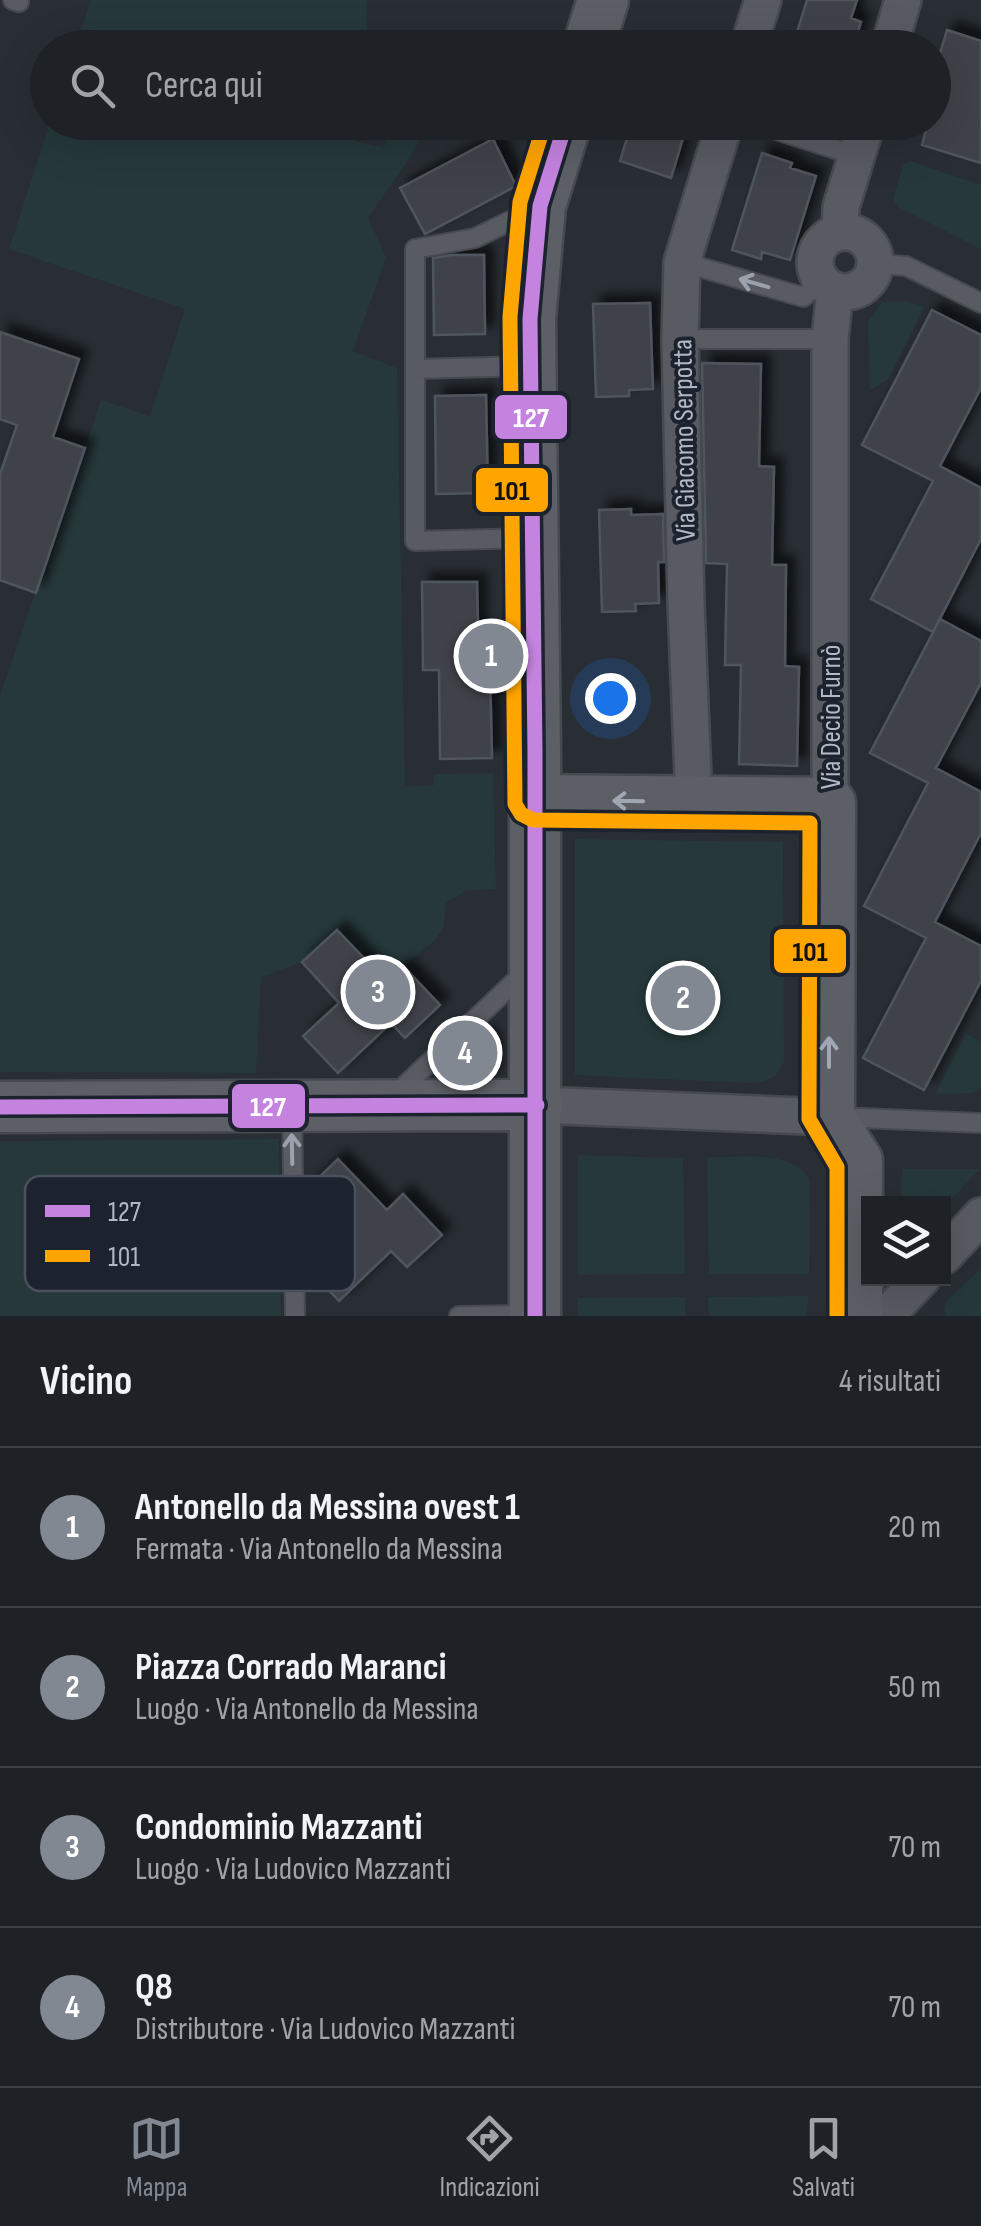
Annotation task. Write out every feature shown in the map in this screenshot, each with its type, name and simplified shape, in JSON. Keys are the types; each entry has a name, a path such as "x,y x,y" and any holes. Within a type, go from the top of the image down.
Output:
{"street":[{"path":"594,30 603,0"},
{"path":"754,30 763,0"},
{"path":"894,30 903,0"},
{"path":"535,1315 537,1105 530,319 540,206 560,140"},
{"name":"Via Giacomo Serpotta","path":"693,782 680,339 682,262 719,140"},
{"path":"840,232 841,207 862,140"},
{"path":"840,232 862,237 872,250 875,264 864,285 850,292 828,286 816,267 817,252 826,239 840,232"},
{"name":"Via Decio Furnò","path":"828,286 829,1117"},
{"path":"535,800 693,782 830,803"},
{"path":"0,1107 537,1105 829,1117 857,1160 857,1316"},
{"path":"951,1248 981,1216"},
{"path":"886,1316 914,1286"}],"lane":[{"path":"532,538 415,541 415,249 475,238 540,206"},
{"path":"682,262 803,297 828,286"},
{"path":"875,264 906,266 981,303"},
{"path":"680,339 830,339"},
{"path":"415,369 530,366"},
{"path":"385,1106 536,961"},
{"path":"292,1106 293,1176"},
{"path":"829,1117 981,1123"},
{"path":"295,1291 295,1316"},
{"path":"459,1316 535,1315"}],"shaded area":[{"path":"91,0 366,0 367,30 81,30"},
{"path":"44,140 354,140 384,148 385,140 419,140 368,218 386,257 353,351 397,368 405,787 434,785 434,774 493,773 496,889 465,891 446,903 443,929 434,941 386,981 337,930 302,962 261,977 256,1073 0,1072 0,696 101,400 150,416 185,309 9,249"},
{"path":"910,161 981,185 981,249 898,207 893,199 903,165"},
{"path":"907,301 924,307 888,379 870,391 868,322 882,302"},
{"path":"575,839 783,842 784,1062 774,1076 748,1083 575,1075"},
{"path":"966,1033 981,1042 981,1087 973,1093 935,1094"},
{"path":"279,1139 279,1176 25,1176 25,1291 281,1291 281,1316 0,1316 0,1141"},
{"path":"578,1155 683,1158 685,1274 577,1275"},
{"path":"707,1157 764,1157 791,1163 802,1170 810,1180 809,1274 709,1274"},
{"path":"902,1169 980,1169 951,1200 951,1196 900,1196"},
{"path":"981,1269 981,1316 945,1316 945,1302"},
{"path":"808,1296 807,1316 709,1316 708,1297"},
{"path":"685,1297 685,1316 578,1316 578,1298"}],"building":[{"path":"807,0 857,0 851,18 861,22 859,30 798,30"},
{"path":"951,31 981,41 981,163 922,145 923,140 951,140"},
{"path":"491,140 516,186 425,234 400,188"},
{"path":"626,140 683,140 671,178 620,161"},
{"path":"762,153 816,176 790,260 762,252 761,259 732,250"},
{"path":"484,255 485,334 434,335 433,258"},
{"path":"650,303 653,389 629,390 629,396 596,397 593,304"},
{"path":"932,310 981,335 981,388 940,466 981,488 981,539 933,632 871,599 933,481 862,445"},
{"path":"0,332 79,359 53,437 85,448 36,593 0,580 0,474 17,425 0,419"},
{"path":"702,363 761,364 759,466 774,467 772,565 786,565 785,666 799,667 797,766 739,764 741,665 725,665 727,564 706,563"},
{"path":"486,395 488,493 436,494 435,396"},
{"path":"631,509 631,515 663,514 664,562 658,562 659,603 635,604 636,611 602,612 599,510"},
{"path":"422,582 477,582 479,669 490,669 492,758 440,759 439,670 423,670"},
{"path":"940,619 981,641 981,683 936,768 981,792 981,833 935,922 981,946 981,981 924,1090 863,1058 926,938 864,906 928,783 870,753"},
{"path":"337,930 386,981 403,966 440,1005 405,1038 391,1023 338,1073 303,1036 339,1003 302,962"},
{"path":"472,1039 489,1039 490,1076 441,1077 441,1068"},
{"path":"338,1159 354,1176 320,1176"},
{"path":"355,1177 387,1210 403,1194 442,1235 407,1267 391,1251 355,1286"},
{"path":"330,1291 349,1291 339,1301"}],"transit line":[{"name":"101","path":"539,140 520,202 510,317 515,804 521,814 533,820 810,823 809,1119 837,1167 837,1316"},
{"name":"127","path":"535,1316 530,319 540,206 560,140"},
{"name":"127","path":"0,1107 537,1105"}],"place":[{"name":"Antonello da Messina ovest 1","path":"491,656"},
{"name":"Condominio Mazzanti","path":"378,992"},
{"name":"Piazza Corrado Maranci","path":"683,998"},
{"name":"Q8","path":"465,1053"}]}
